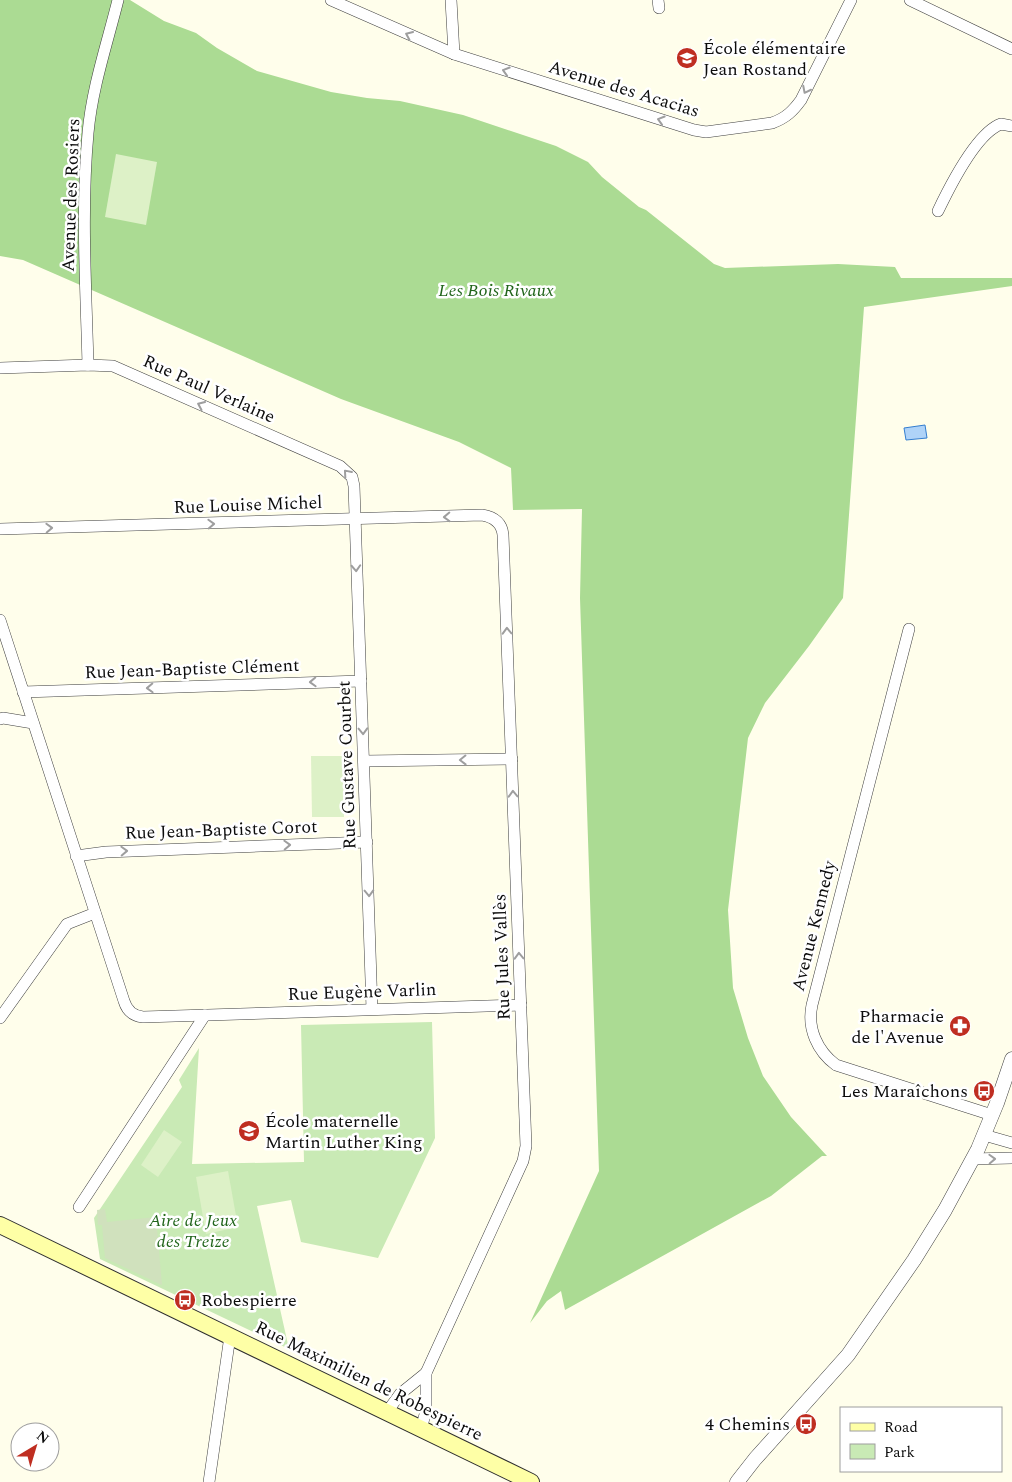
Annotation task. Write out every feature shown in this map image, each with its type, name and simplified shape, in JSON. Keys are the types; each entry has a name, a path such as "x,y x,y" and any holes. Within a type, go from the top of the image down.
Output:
{"main road":[{"name":"Rue Maximilien de Robespierre","path":"0,1225 531,1482"}],"street":[{"name":"Avenue des Rosiers","path":"88,365 85,208 88,133 96,85 118,0"},
{"name":"Avenue des Acacias","path":"331,0 454,54 694,130 706,132 760,125 779,120 792,112 851,0"},
{"path":"451,0 454,54"},
{"path":"910,0 1012,49"},
{"path":"938,211 953,179 988,132 1001,124 1012,126"},
{"name":"Rue Paul Verlaine","path":"0,368 113,366 340,466 349,473 354,482 354,520"},
{"name":"Rue Louise Michel","path":"0,529 482,515 495,520"},
{"name":"Rue Gustave Courbet","path":"354,520 372,1010"},
{"name":"Rue Jules Vallès","path":"421,1429 426,1411 426,1373 526,1153 503,535 501,526 495,520"},
{"name":"Rue Eugène Varlin","path":"0,620 124,1001 133,1015 143,1017 521,1005"},
{"name":"Avenue Kennedy","path":"909,629 812,1005 810,1020 814,1036 822,1051 836,1065 992,1115"},
{"name":"Rue Jean-Baptiste Clément","path":"24,692 361,680"},
{"path":"0,719 34,723"},
{"path":"364,761 512,759"},
{"name":"Rue Jean-Baptiste Corot","path":"76,856 106,852 367,842"},
{"path":"0,1018 64,928 70,922 95,913"},
{"path":"79,1206 205,1015"},
{"path":"737,1482 755,1459 841,1364 924,1245 984,1135 1012,1059"},
{"path":"984,1135 1012,1143"},
{"path":"972,1160 1012,1158"},
{"path":"209,1482 230,1336"},
{"name":"Rue Jules Vallès","path":"387,1412 396,1398 426,1373"},
{"path":"745,1482 770,1444"}],"green space":[{"name":"Les Bois Rivaux","path":"0,0 130,0 164,21 196,33 217,48 257,71 331,92 400,101 463,115 556,146 588,162 602,177 639,207 646,210 714,264 725,268 838,264 895,267 901,278 1012,278 1012,286 864,307 843,598 765,703 748,738 728,910 733,988 748,1038 763,1076 791,1117 827,1156 822,1156 771,1196 565,1310 561,1291 547,1301 530,1323 599,1171 580,598 582,509 513,510 511,468 459,442 341,399 23,260 0,256"},
{"path":"116,154 157,162 146,225 105,217"},
{"path":"311,756 343,756 344,817 312,817"},
{"name":"Aire de Jeux des Treize","path":"432,1022 435,1138 378,1258 301,1242 291,1200 257,1206 289,1349 100,1259 94,1218 182,1087 179,1080 199,1048 192,1164 304,1162 301,1025"},
{"path":"164,1130 182,1142 158,1177 141,1165"},
{"path":"228,1171 238,1227 206,1234 196,1177"},
{"path":"105,1209 107,1222 156,1217 162,1285 105,1258 102,1225 98,1225 97,1210"}],"water":[{"path":"925,425 927,438 906,440 904,428"}],"place":[{"name":"École élémentaire Jean Rostand","path":"687,58"},
{"name":"Pharmacie de l'Avenue","path":"960,1026"},
{"name":"Les Maraîchons","path":"984,1091"},
{"name":"École maternelle Martin Luther King","path":"249,1131"},
{"name":"Robespierre","path":"185,1300"},
{"name":"4 Chemins","path":"806,1424"}]}
